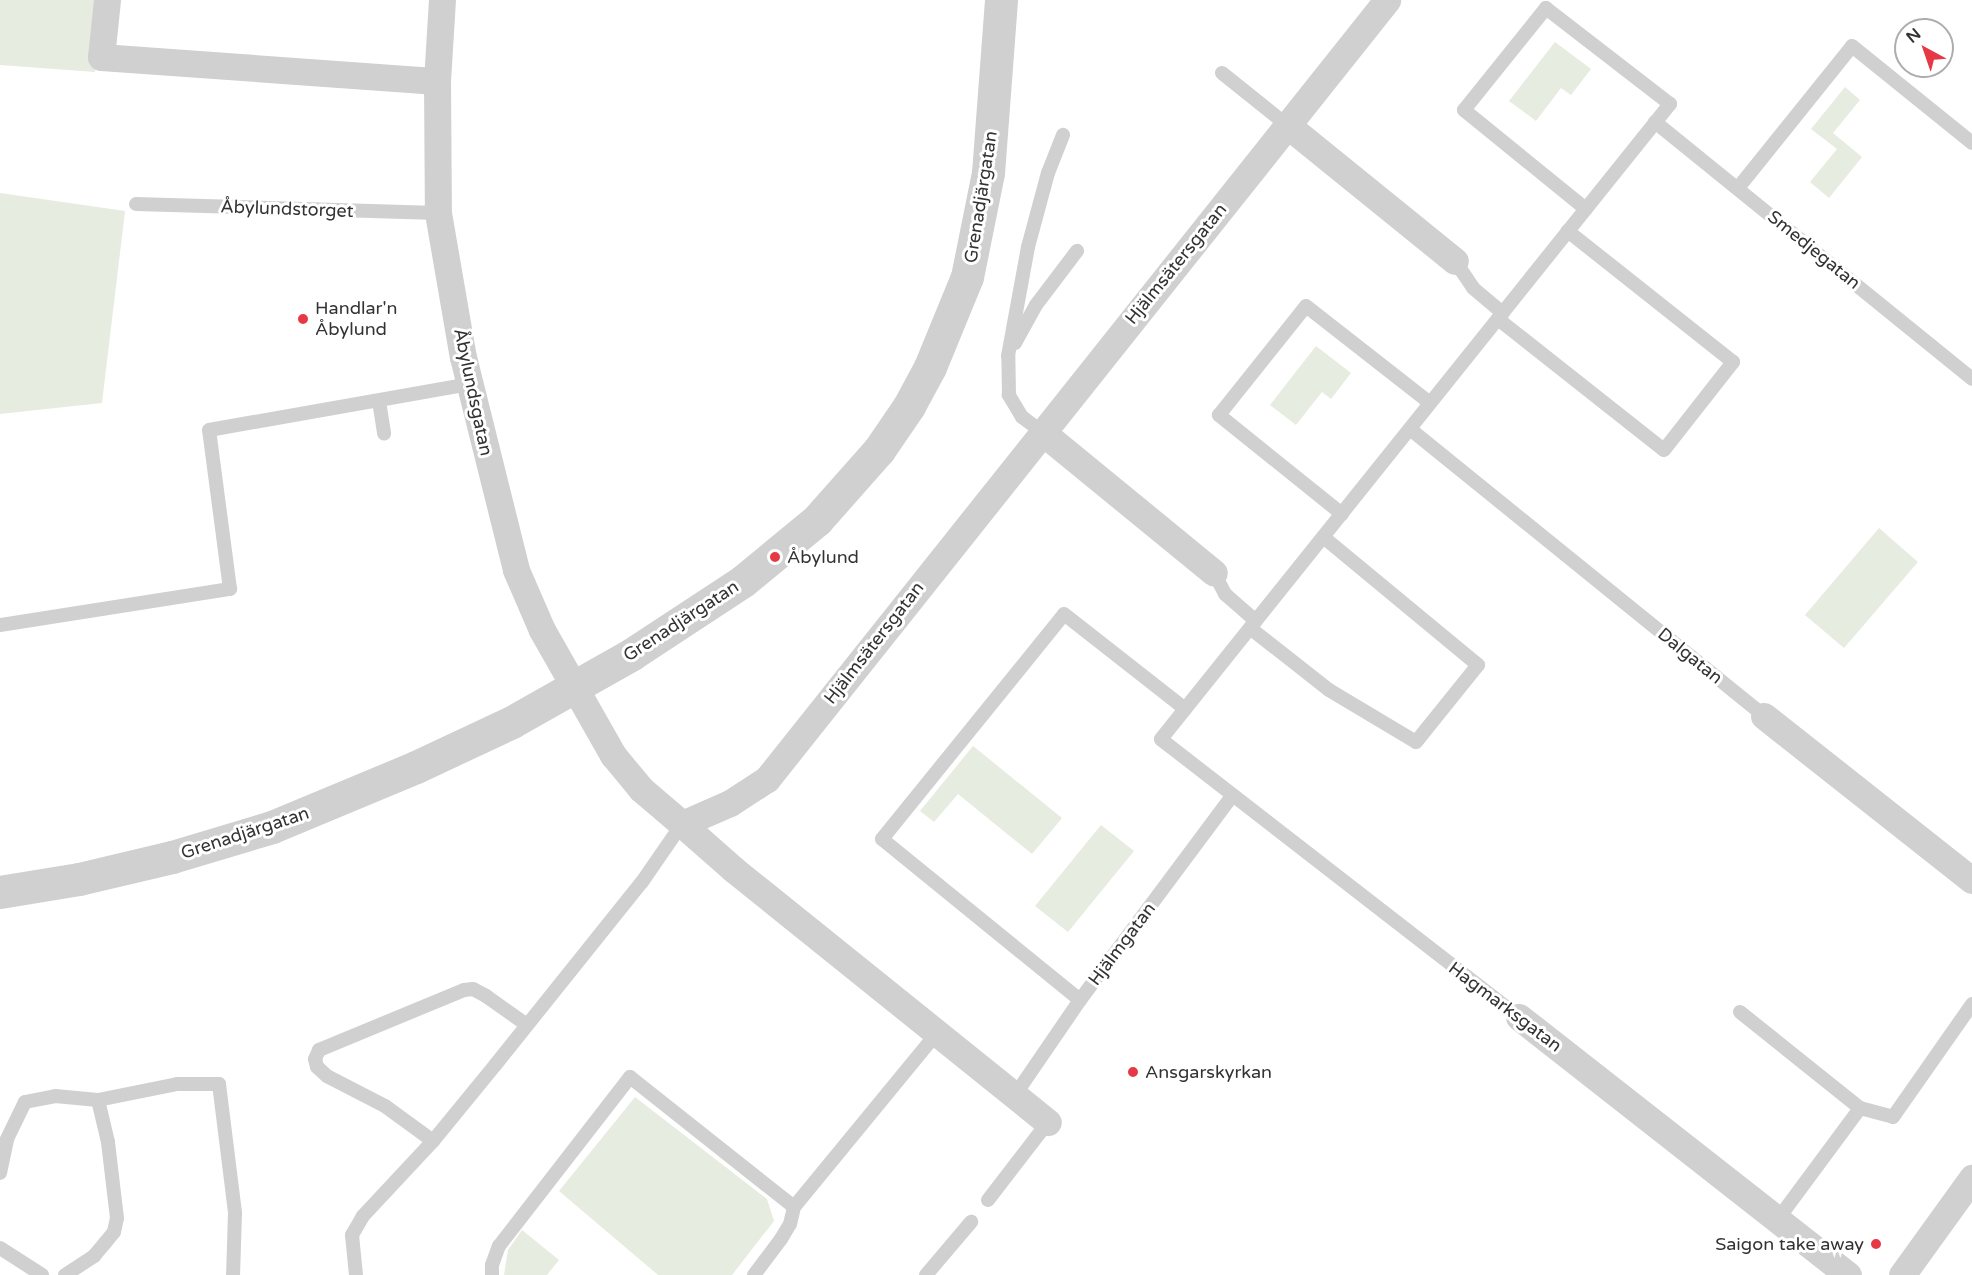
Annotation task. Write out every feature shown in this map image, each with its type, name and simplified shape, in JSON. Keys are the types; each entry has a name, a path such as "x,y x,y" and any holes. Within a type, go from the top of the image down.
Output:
{"street":[{"path":"106,0 101,57 437,81"},
{"name":"Åbylundsgatan","path":"442,0 437,81 438,213 469,384 516,570 542,630 574,688"},
{"name":"Grenadjärgatan","path":"0,892 79,879 172,857 272,827 416,767 512,722 574,688 703,609 775,557 817,520 850,485 909,406 930,367 967,277 980,226 992,140 1001,0"},
{"name":"Hjälmsätersgatan","path":"682,824 730,802 767,779 1387,0"},
{"path":"1287,125 1455,261"},
{"path":"1042,432 1214,573"},
{"path":"574,688 613,755 641,789 1048,1122"},
{"name":"Dalgatan","path":"1764,716 1972,880"},
{"name":"Hagmarksgatan","path":"1519,1017 1848,1275"},
{"path":"1902,1275 1972,1178"}],"lane":[{"path":"1080,1000 882,839 1064,614 1185,710 1430,403 1586,209 1655,122 1670,104 1546,8 1464,110 1586,209"},
{"path":"1738,188 1852,46 1972,143"},
{"path":"1222,73 1287,125"},
{"name":"Smedjegatan","path":"1655,122 1972,379"},
{"path":"1042,432 1022,417 1009,395 1008,356 1028,247 1048,173 1063,135"},
{"name":"Åbylundstorget","path":"136,204 438,213"},
{"path":"1455,261 1473,288 1500,316 1664,450 1733,362 1568,231"},
{"path":"1008,356 1036,305 1077,252"},
{"path":"1342,514 1218,415 1306,306 1430,403"},
{"path":"0,625 230,589 209,430 469,384"},
{"path":"380,401 384,434"},
{"name":"Dalgatan","path":"1410,429 1764,716"},
{"path":"1214,573 1225,594 1253,625 1329,690 1416,742 1478,665 1323,537"},
{"name":"Hagmarksgatan","path":"1185,710 1161,740 1519,1017"},
{"name":"Hjälmgatan","path":"1015,1095 1080,1000 1232,796"},
{"path":"356,1275 352,1235 356,1226 373,1203 395,1184 433,1141 642,882 682,824"},
{"path":"433,1141 385,1106 327,1076 318,1067 315,1059 319,1050 464,990 473,989 486,996 526,1025"},
{"path":"1740,1012 1860,1108 1893,1117 1972,1004"},
{"path":"754,1275 786,1232 794,1207 937,1033"},
{"path":"492,1275 492,1265 504,1239 630,1077 794,1207"},
{"path":"0,1173 7,1139 25,1102 55,1096 98,1100 177,1084 219,1084 235,1213 233,1275"},
{"path":"65,1275 99,1250 114,1233 117,1218 108,1142 98,1100"},
{"path":"1778,1219 1860,1108"},
{"path":"988,1200 1048,1122"},
{"path":"926,1275 971,1222"},
{"path":"0,1248 42,1275"}],"shaded area":[{"path":"0,0 101,0 95,72 0,65"},
{"path":"1555,42 1591,69 1571,95 1561,88 1536,121 1509,101"},
{"path":"1845,87 1860,100 1833,133 1862,157 1829,198 1810,182 1837,149 1811,129"},
{"path":"0,193 125,211 102,403 0,414"},
{"path":"1316,346 1351,373 1331,399 1322,392 1296,425 1270,405"},
{"path":"1879,528 1918,562 1844,648 1805,615"},
{"path":"973,746 1062,818 1032,854 958,794 934,822 920,811"},
{"path":"1101,825 1134,851 1068,932 1035,906"},
{"path":"635,1097 767,1199 774,1221 732,1275 658,1275 559,1191"},
{"path":"522,1230 559,1260 547,1275 504,1275 508,1250"}],"place":[{"name":"Handlar'n Åbylund","path":"303,319"},
{"name":"Åbylund","path":"775,557"},
{"name":"Ansgarskyrkan","path":"1133,1072"},
{"name":"Saigon take away","path":"1876,1244"}]}
